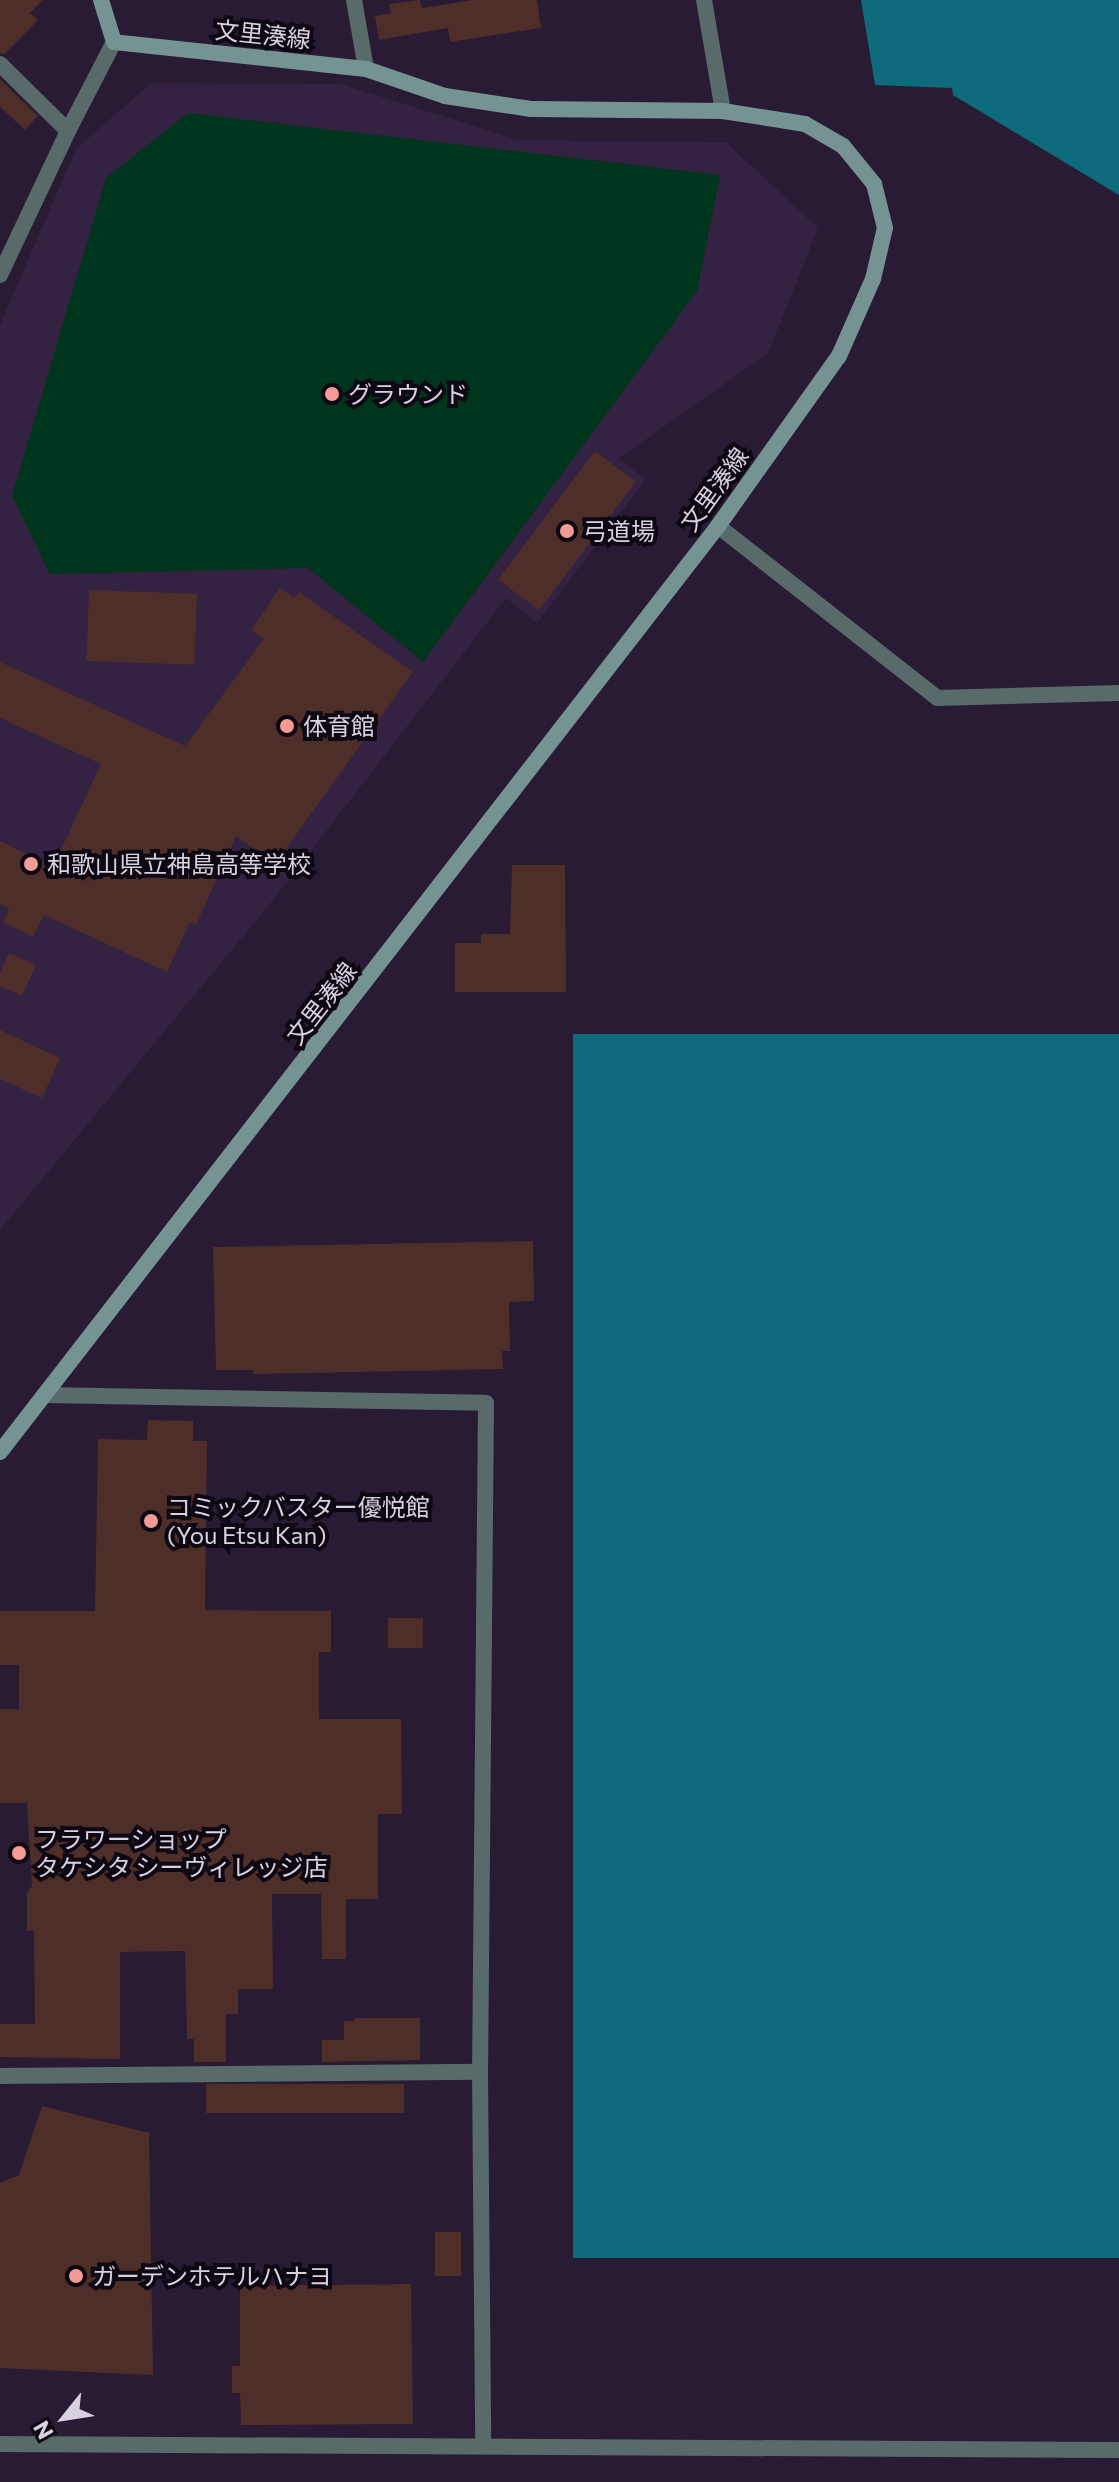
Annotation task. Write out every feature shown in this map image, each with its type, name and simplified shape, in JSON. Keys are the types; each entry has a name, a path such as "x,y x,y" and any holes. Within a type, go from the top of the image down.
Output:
{"main road":[{"path":"101,0 114,42"},
{"name":"文里湊線","path":"0,1452 718,526 839,356 873,279 885,228 874,184 843,146 805,124 723,111 531,109 445,96 366,69 114,42"}],"street":[{"path":"354,0 366,69"},
{"path":"704,0 723,111"},
{"path":"0,275 114,42"},
{"path":"0,64 68,131"},
{"path":"718,526 937,698 1119,693"},
{"path":"44,1395 486,1403 480,2072 483,2444"},
{"path":"0,2076 480,2072"},
{"path":"0,2444 483,2444 1119,2450"}],"shaded area":[{"path":"861,0 1119,0 1119,195 953,95 952,88 875,85"},
{"path":"151,83 341,84 518,140 726,142 818,228 768,353 618,459 646,479 537,623 506,598 273,900 0,1230 0,325 76,149"},
{"name":"グラウンド","path":"188,113 720,175 697,291 423,662 308,568 50,574 12,496 106,178"},
{"path":"573,1034 1119,1034 1119,2258 573,2258"}],"building":[{"path":"0,0 43,0 30,13 38,20 5,54 0,53"},
{"path":"420,0 422,8 473,0 537,0 541,28 450,42 448,28 379,40 375,16 391,13 389,4"},
{"path":"0,79 38,116 25,130 0,107"},
{"name":"弓道場","path":"595,451 636,482 539,610 498,580"},
{"path":"280,588 294,598 299,592 413,672 275,864 236,836 196,925 190,922 167,972 44,915 33,937 3,922 9,909 0,904 0,841 53,867 101,764 0,718 0,662 185,746 264,639 251,630"},
{"path":"89,590 197,594 194,665 87,661"},
{"path":"512,865 565,865 566,992 455,992 455,943 481,943 481,934 510,934"},
{"path":"9,953 36,965 22,996 0,986 0,973"},
{"path":"0,1030 60,1058 42,1098 0,1079"},
{"path":"533,1241 534,1301 509,1302 510,1351 502,1351 503,1369 253,1374 253,1370 216,1370 213,1247"},
{"path":"148,1420 193,1421 193,1441 207,1441 205,1610 331,1611 331,1652 319,1652 319,1719 401,1719 402,1814 378,1814 378,1899 346,1899 346,1959 322,1959 321,1894 272,1894 273,1989 238,1989 238,2014 226,2014 226,2062 194,2062 194,2039 187,2039 185,1951 120,1952 120,2059 0,2057 0,2024 35,2024 34,1931 27,1931 27,1893 32,1886 27,1803 0,1803 0,1709 19,1709 19,1665 0,1665 0,1611 95,1611 98,1439 147,1440"},
{"path":"388,1618 423,1618 423,1648 388,1648"},
{"path":"354,2018 420,2018 420,2060 322,2062 322,2040 344,2040 344,2021 354,2021"},
{"path":"206,2084 404,2084 404,2113 206,2113"},
{"name":"ガーデンホテルハナヨ","path":"42,2106 149,2133 153,2375 0,2368 0,2183 19,2175"},
{"path":"435,2232 461,2232 461,2276 435,2276"},
{"path":"411,2284 413,2424 241,2425 240,2393 232,2393 232,2366 240,2366 240,2286"}],"place":[{"name":"グラウンド","path":"332,394"},
{"name":"弓道場","path":"567,531"},
{"name":"体育館","path":"287,726"},
{"name":"和歌山県立神島高等学校","path":"31,864"},
{"name":"コミックバスター優悦館 (You Etsu Kan)","path":"151,1521"},
{"name":"フラワーショップ タケシタ シーヴィレッジ店","path":"19,1853"},
{"name":"ガーデンホテルハナヨ","path":"76,2276"}]}
